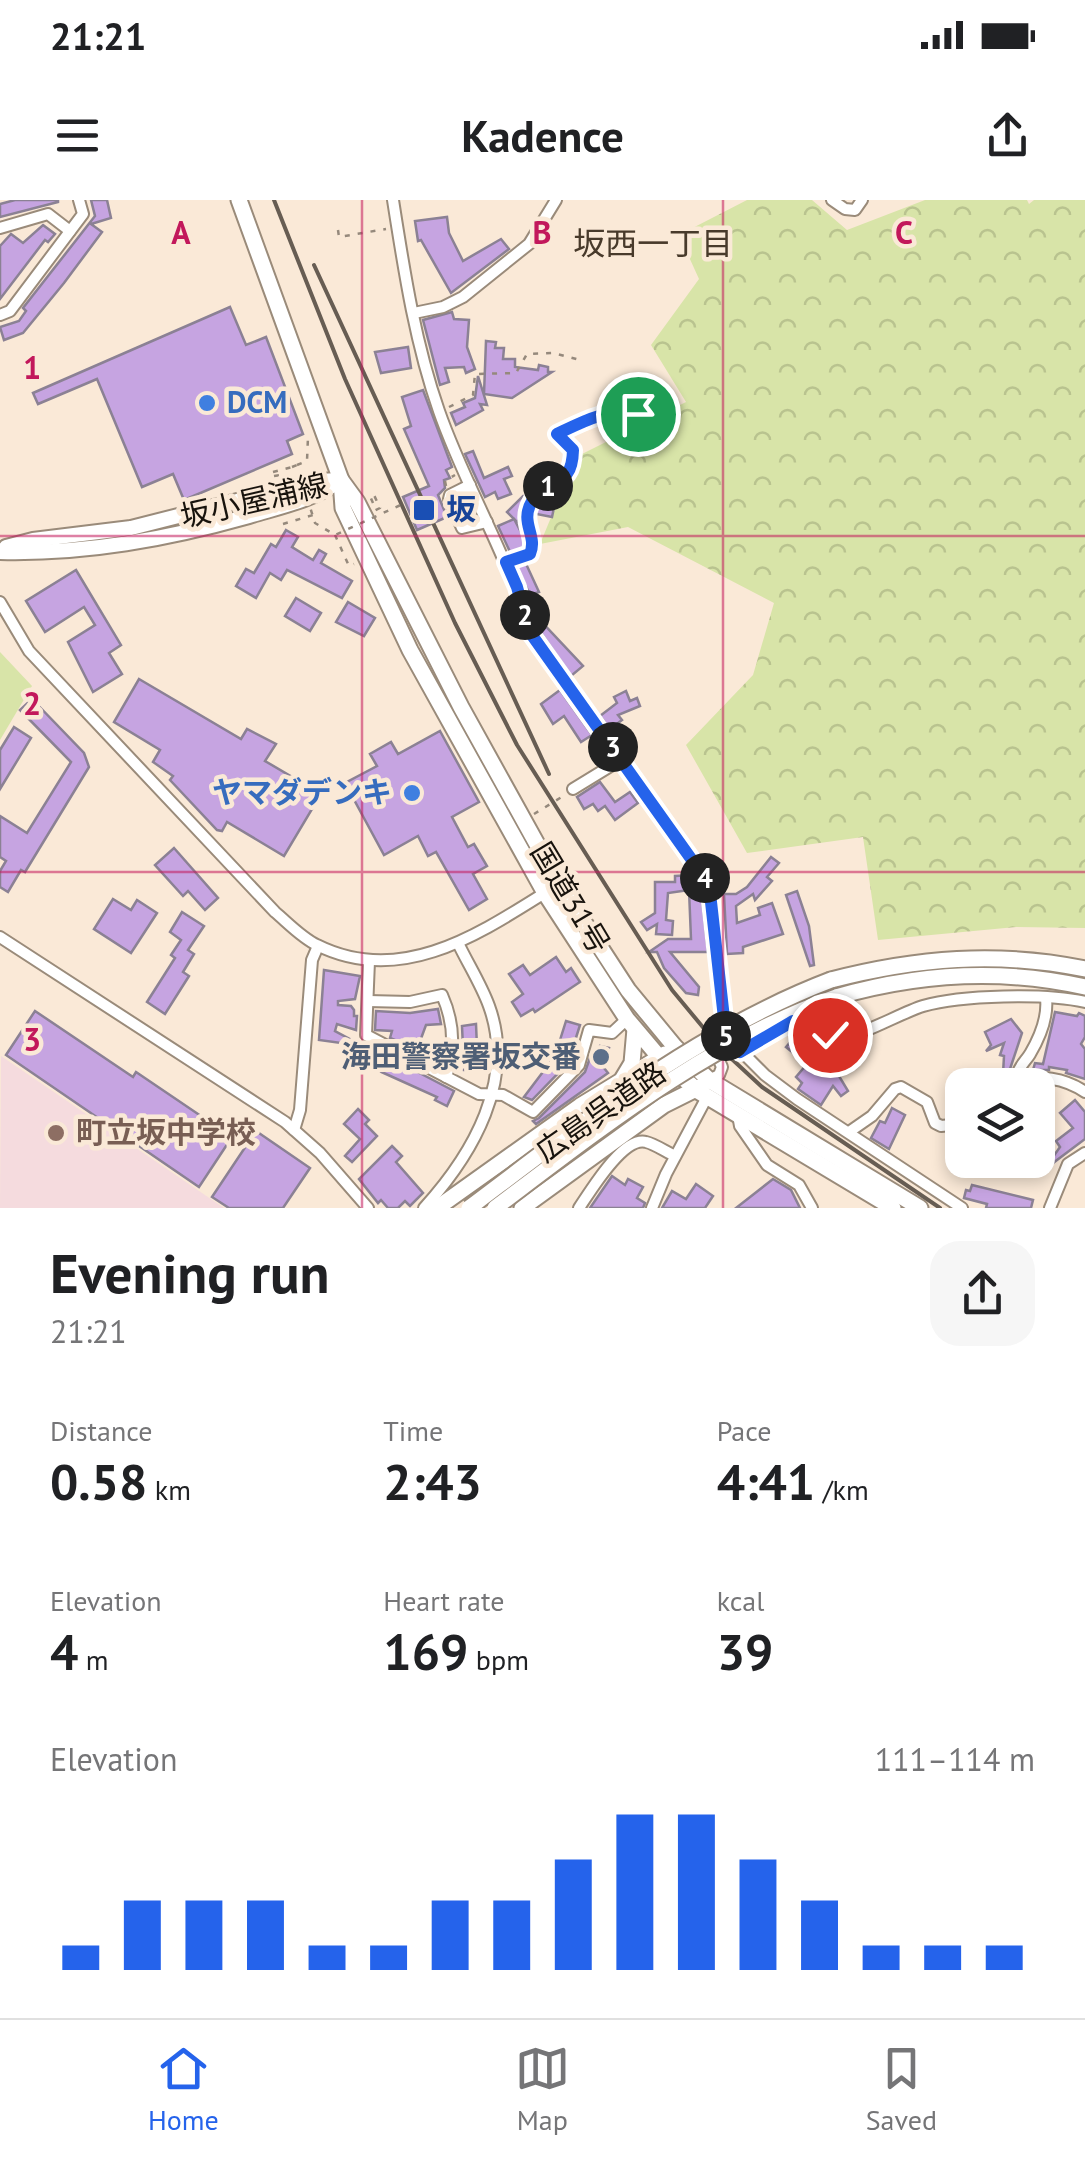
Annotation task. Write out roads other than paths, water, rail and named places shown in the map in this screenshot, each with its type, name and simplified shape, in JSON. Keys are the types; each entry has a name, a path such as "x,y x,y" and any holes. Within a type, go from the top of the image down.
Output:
{"highway":[{"name":"国道31号","path":"239,200 341,480 357,502 523,819 552,888 705,1089 920,1208"},
{"name":"国道31号","path":"341,480 342,508 410,650 631,1024 660,1058 738,1114 894,1208"},
{"name":"広島呉道路","path":"469,1208 700,1044 765,1008 830,980 908,962 957,958 1016,959 1085,968"},
{"name":"広島呉道路","path":"494,1208 708,1059 772,1022 836,997 910,980 976,974 1085,987"},
{"path":"620,1082 632,1063 631,1024"},
{"path":"437,1208 674,1047"},
{"path":"522,1208 664,1105 705,1089"}],"main road":[{"name":"坂小屋浦線","path":"0,550 33,540 131,528 316,481 341,480"}],"street":[{"path":"0,315 10,311 83,214 79,200"},
{"path":"394,200 414,313 439,413 517,587 529,631 709,884 726,1036 718,1058 722,1067 705,1089 652,1208"},
{"path":"414,313 463,297 530,244 556,200"},
{"path":"832,200 856,210 862,200"},
{"path":"0,228 48,214 70,230"},
{"path":"470,486 450,495 448,500 462,528 486,522"},
{"path":"0,602 29,651 275,912 318,946 369,961 414,959 458,943 552,888"},
{"path":"573,789 622,759"},
{"path":"0,937 294,1130 320,1152 368,1208"},
{"path":"424,1208 455,1170 480,1127 498,1067 489,1006 458,943"},
{"path":"294,1130 300,1110 312,960 318,946"},
{"path":"369,961 366,1035 479,1094 503,1096 533,1112 578,1065 589,1030 612,1033 631,1024"},
{"path":"368,1001 410,1002 442,995 451,1014 454,1040 446,1077"},
{"path":"740,1052 793,1021 806,1022 845,1038 926,1005 965,999 1046,998 1085,1002"},
{"path":"1019,1068 1029,1056 1048,1012 1046,998"},
{"path":"726,1036 781,1087 962,1208"},
{"path":"1055,1080 1085,1092"},
{"path":"849,1132 901,1087 927,1102 935,1124 945,1124"},
{"path":"738,1114 740,1126 767,1166 799,1184 812,1208"},
{"path":"579,1208 606,1166 637,1142 644,1141 675,1156"},
{"path":"1050,1208 1068,1164 1085,1153"}],"railway":[{"path":"274,200 345,379 455,623 517,745 672,990 721,1049 762,1087 940,1208"},
{"path":"314,265 549,774"}],"place":[{"name":"DCM","path":"207,403"},
{"name":"坂","path":"424,510"},
{"name":"ヤマダデンキ","path":"412,793"},
{"name":"海田警察署坂交番","path":"601,1057"},
{"name":"町立坂中学校","path":"56,1133"}],"district":[{"name":"坂西一丁目","path":"653,244"}]}
